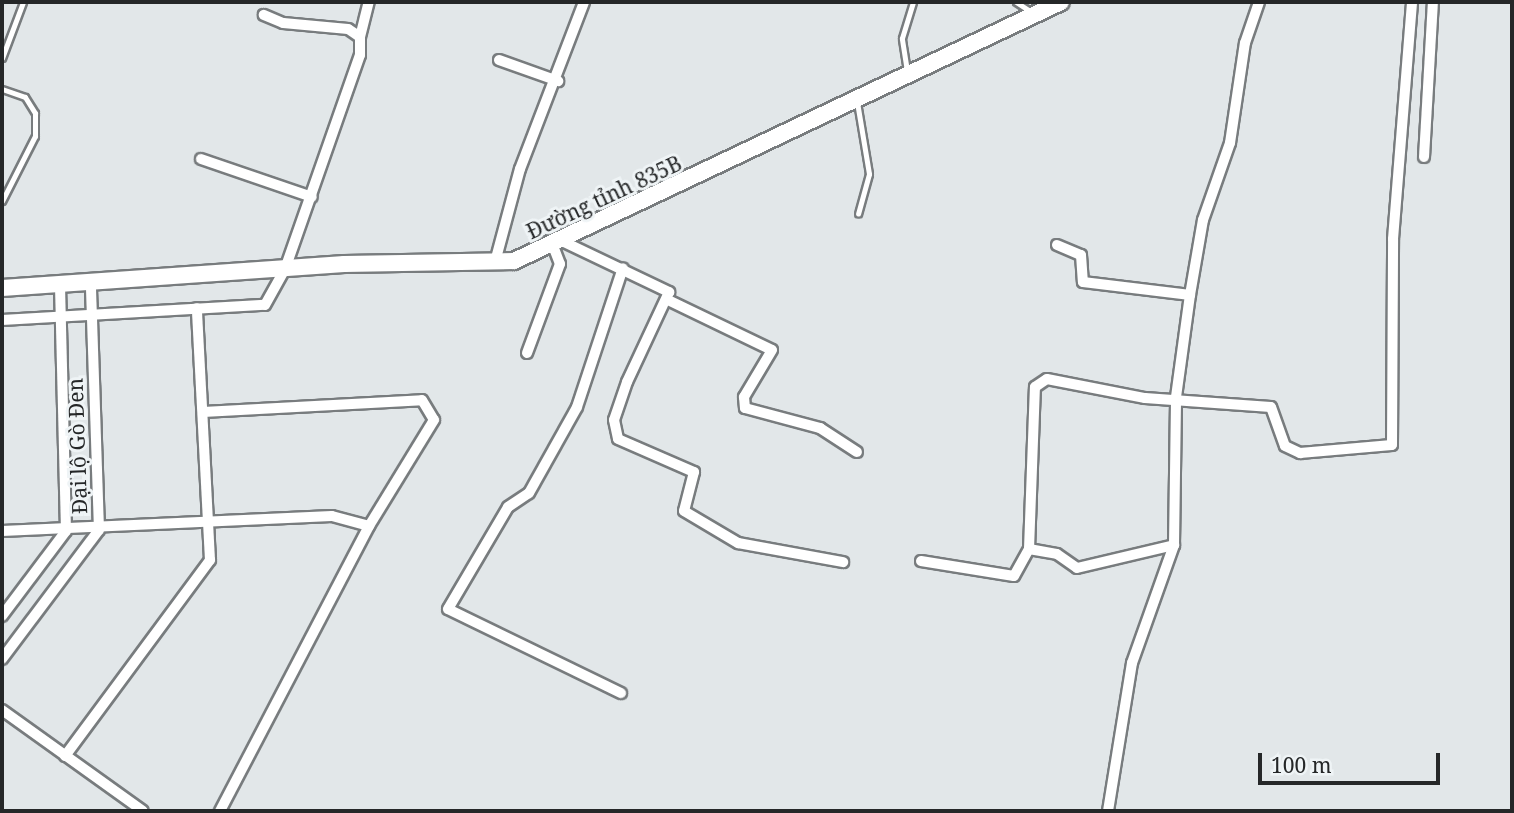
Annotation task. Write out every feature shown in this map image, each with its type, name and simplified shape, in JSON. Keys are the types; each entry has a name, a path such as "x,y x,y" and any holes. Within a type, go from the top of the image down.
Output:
{"main road":[{"name":"Đường tỉnh 835B","path":"2,288 285,269 495,262 558,243 910,77 1061,2"}],"street":[{"path":"2,320 265,305 285,269 312,197 360,55 360,37 369,2"},
{"path":"495,262 520,169 558,81 584,2"},
{"path":"1108,811 1132,663 1174,545 1176,397 1189,295 1203,220 1230,143 1245,43 1259,2"},
{"path":"921,561 1014,576 1030,550 1028,458 1038,382 1271,407 1285,446 1300,453 1392,445 1393,239 1412,2"},
{"path":"1424,158 1433,2"},
{"path":"264,15 283,23 348,29 360,37"},
{"path":"499,60 558,81"},
{"path":"201,159 312,197"},
{"path":"527,353 560,264 558,243 663,285 668,300 627,382 614,420 618,439 694,472 684,512 738,543 844,562"},
{"path":"1057,245 1082,255 1083,282 1189,295"},
{"path":"621,693 447,609 508,507 529,493 577,407 623,268"},
{"name":"Đại lộ Gò Đen","path":"2,659 99,530 91,282"},
{"name":"Đại lộ Gò Đen","path":"2,616 66,531 60,285"},
{"path":"668,300 772,350 744,397 745,408 820,428 857,452"},
{"path":"65,756 200,579 210,560 197,308"},
{"path":"203,412 422,400 434,420 369,526 220,811"},
{"path":"2,531 99,530 332,516 369,526"},
{"path":"1030,550 1057,554 1077,568 1174,545"},
{"path":"2,710 143,811"}],"lane":[{"path":"2,58 23,2"},
{"path":"910,77 901,60 902,38 913,2"},
{"path":"1016,2 1036,15"},
{"path":"2,89 25,97 35,113 35,136 2,201"},
{"path":"857,102 869,174 859,214"}]}
